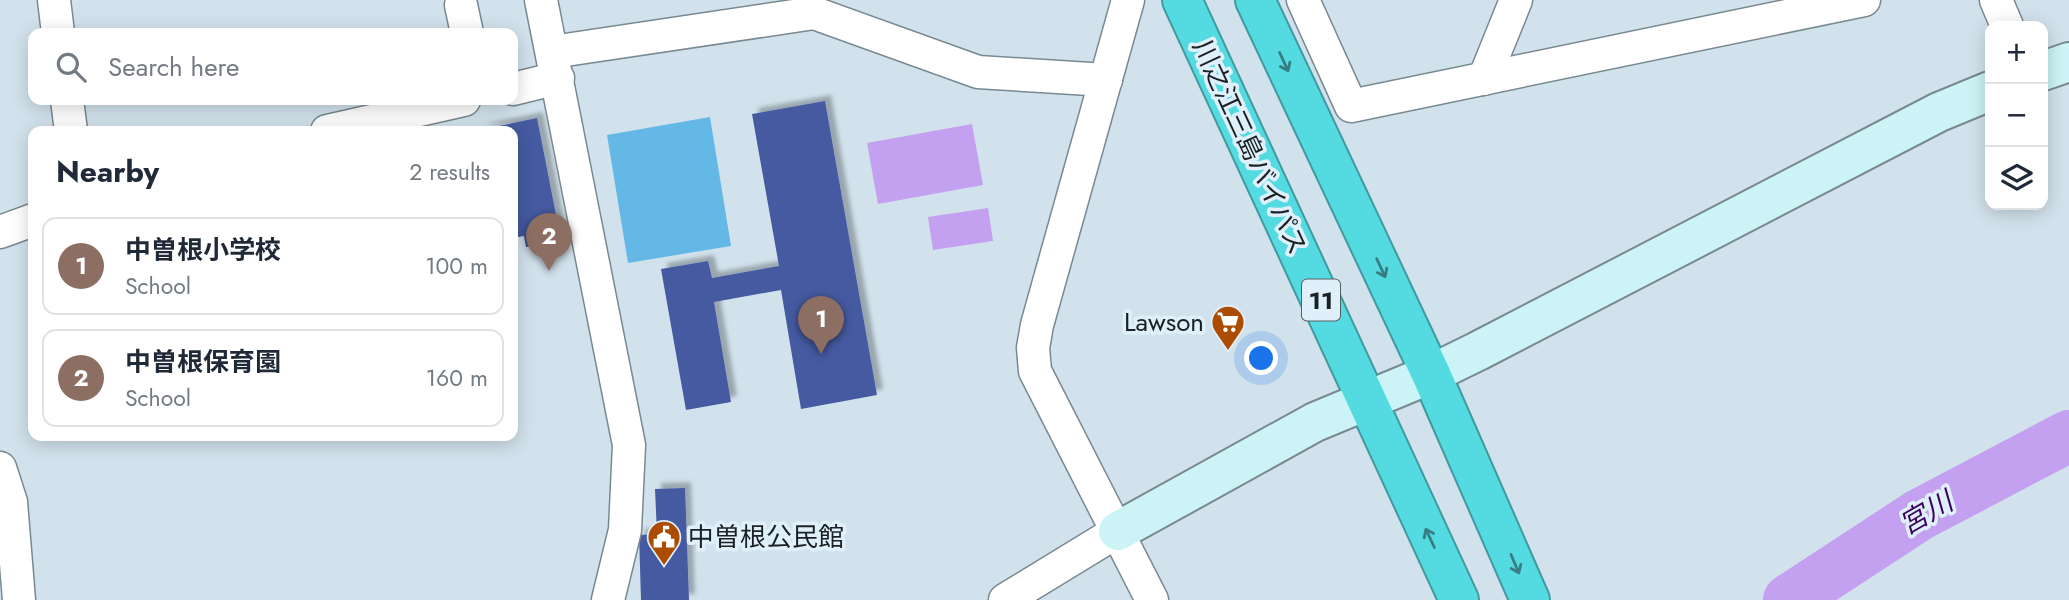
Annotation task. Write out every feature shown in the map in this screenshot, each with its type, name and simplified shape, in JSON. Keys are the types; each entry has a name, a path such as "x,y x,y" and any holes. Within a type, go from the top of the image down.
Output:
{"highway":[{"name":"川之江三島バイパス","path":"1182,0 1459,600"},
{"path":"1255,0 1431,374 1530,600"}],"street":[{"path":"54,0 57,28"},
{"path":"541,0 629,445 625,530 608,600"},
{"path":"1128,0 1037,325 1033,348 1035,371 1152,600"},
{"path":"1303,0 1351,106 1864,0"},
{"path":"1485,79 1516,0"},
{"path":"1996,0 2005,21"},
{"path":"518,86 555,65 814,13 978,72 1107,80"},
{"path":"2048,69 2069,62"},
{"path":"1005,600 1118,531 1315,422 1431,374 1939,111 1985,93"},
{"path":"67,105 70,126"},
{"path":"349,126 442,105"},
{"path":"0,232 28,222"},
{"path":"0,468 11,502 19,600"}],"shaded area":[{"path":"710,117 731,246 628,263 607,135"},
{"path":"972,124 983,185 878,204 867,143"},
{"path":"988,208 993,241 933,250 928,217"}],"building":[{"path":"825,101 877,395 801,409 781,290 714,302 731,402 686,410 661,269 708,261 712,278 779,266 752,114"},
{"path":"537,118 561,240 526,247 524,236 518,237 518,126 498,126"},
{"name":"中曽根公民館","path":"685,488 689,600 641,600 639,535 657,534 655,489"}],"waterway":[{"name":"宮川","path":"1789,600 1919,515 2069,436"}],"place":[{"name":"中曽根保育園","path":"549,271"},
{"name":"Lawson","path":"1228,352"},
{"name":"中曽根小学校","path":"821,354"},
{"name":"中曽根公民館","path":"664,567"}]}
